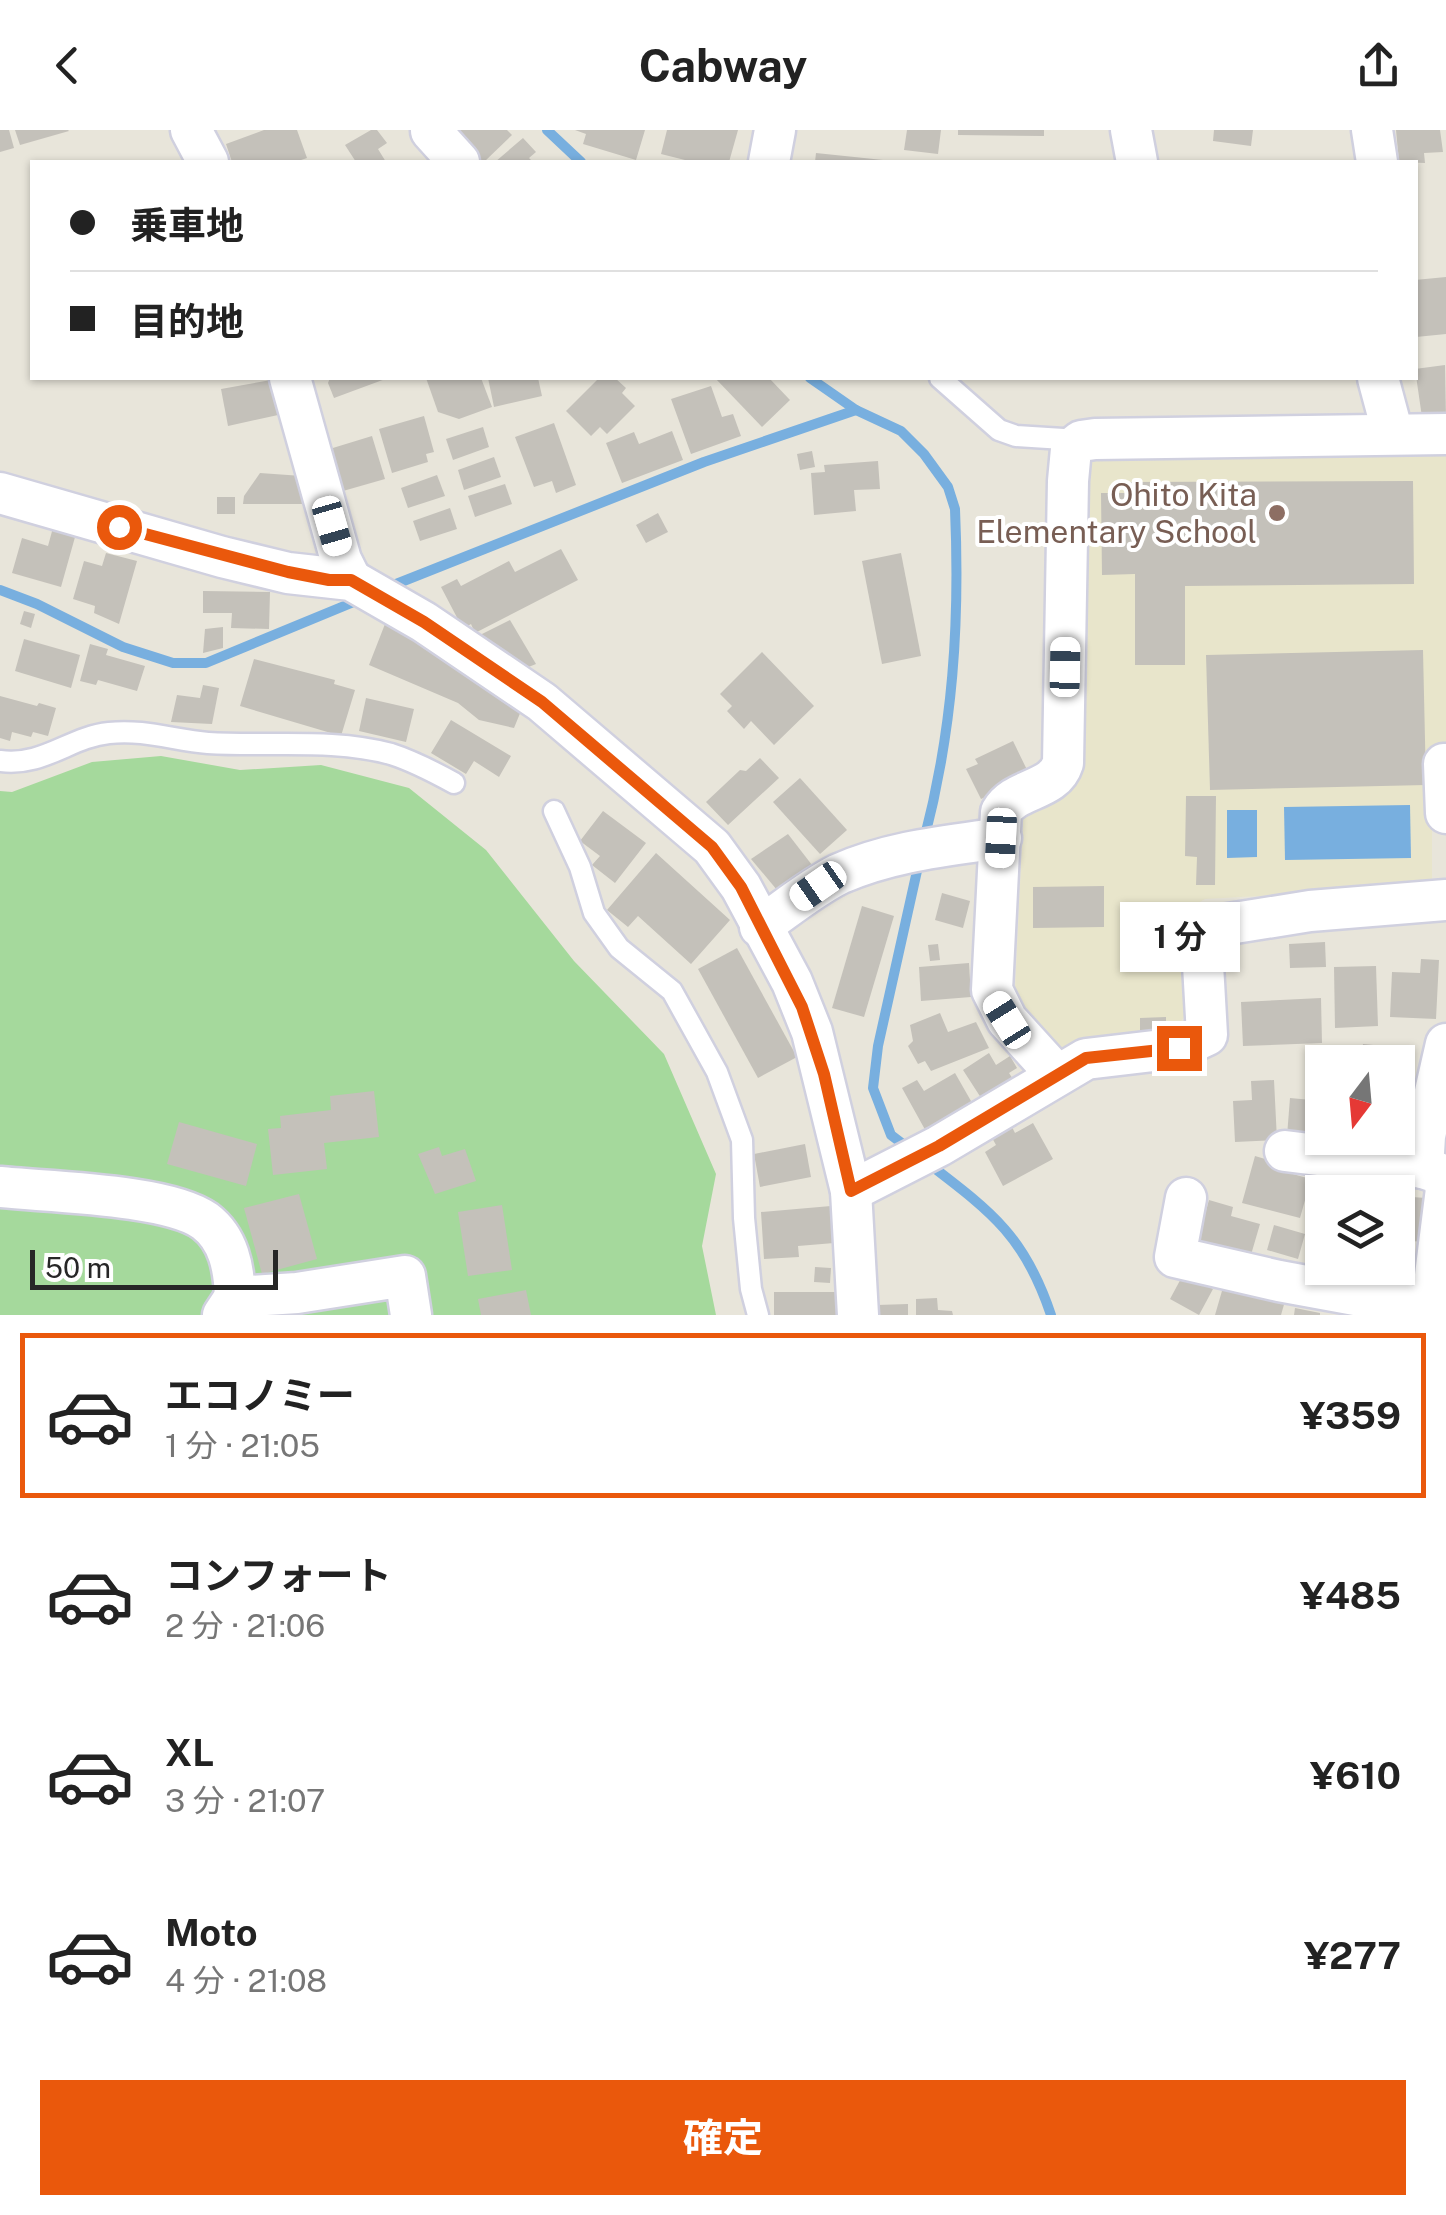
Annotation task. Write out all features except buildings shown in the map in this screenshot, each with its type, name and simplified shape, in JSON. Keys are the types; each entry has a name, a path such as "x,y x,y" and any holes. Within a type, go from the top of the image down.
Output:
{"street":[{"path":"191,130 207,160"},
{"path":"769,160 776,130"},
{"path":"1131,130 1136,160"},
{"path":"1372,130 1376,160"},
{"path":"431,132 457,160"},
{"path":"291,380 351,580"},
{"path":"1379,380 1393,434"},
{"path":"1056,1074 1007,1020 992,990 1001,812 1008,800 1052,780 1060,773 1062,762 1071,449 1081,440 1446,434"},
{"path":"0,493 222,557 302,575 351,580 424,622 542,702 712,847 729,868 792,982 812,1032 851,1191 858,1315"},
{"path":"1444,764 1446,813"},
{"path":"760,927 818,886 868,863 901,852 1001,838"},
{"path":"851,1191 939,1146 1086,1058 1179,1048 1208,1035 1202,947 1205,932 1216,926 1310,911 1446,900"},
{"path":"1186,1198 1174,1257 1430,1312 1446,1189 1425,1136 1446,1044"},
{"path":"1285,1151 1437,1172"},
{"path":"0,1187 143,1202 192,1214 219,1235 230,1255 234,1271 229,1306 406,1276 411,1315"}],"lane":[{"path":"942,380 999,430 1016,436 1081,440"},
{"path":"0,761 21,764 105,733 139,731 208,742 338,747 390,754 454,783"},
{"path":"554,811 580,866 594,913 620,948 672,992 717,1072 742,1140 744,1218 751,1289 758,1315"}],"shaded area":[{"path":"1446,445 1446,760 1432,761 1432,886 1205,899 1184,911 1187,1013 1165,1043 1061,1047 1037,1037 1016,1013 1024,802 1068,787 1083,468 1097,451"}],"green space":[{"path":"161,756 240,770 321,765 409,788 486,850 574,961 664,1054 716,1174 702,1246 716,1315 0,1315 0,791 12,792 92,762"}],"water":[{"path":"1410,805 1411,858 1285,860 1284,807"},
{"path":"1227,810 1257,810 1257,857 1227,858"}],"waterway":[{"path":"547,130 579,160"},
{"path":"813,380 856,410 901,431 948,487 955,509 952,676 942,757 924,840"},
{"path":"386,588 704,462 856,410"},
{"path":"0,590 123,647 173,663 206,663 361,599"},
{"path":"912,1151 891,1135 873,1088 878,1046 919,862"},
{"path":"929,1164 989,1213 1018,1246 1051,1315"}],"place":[{"name":"Ohito Kita Elementary School","path":"1277,513"}],"route":[{"path":"119,527 222,557 329,580 351,580 424,622 542,702 712,847 741,887 792,982 824,1074 851,1191 939,1146 1086,1058 1179,1048"}]}
